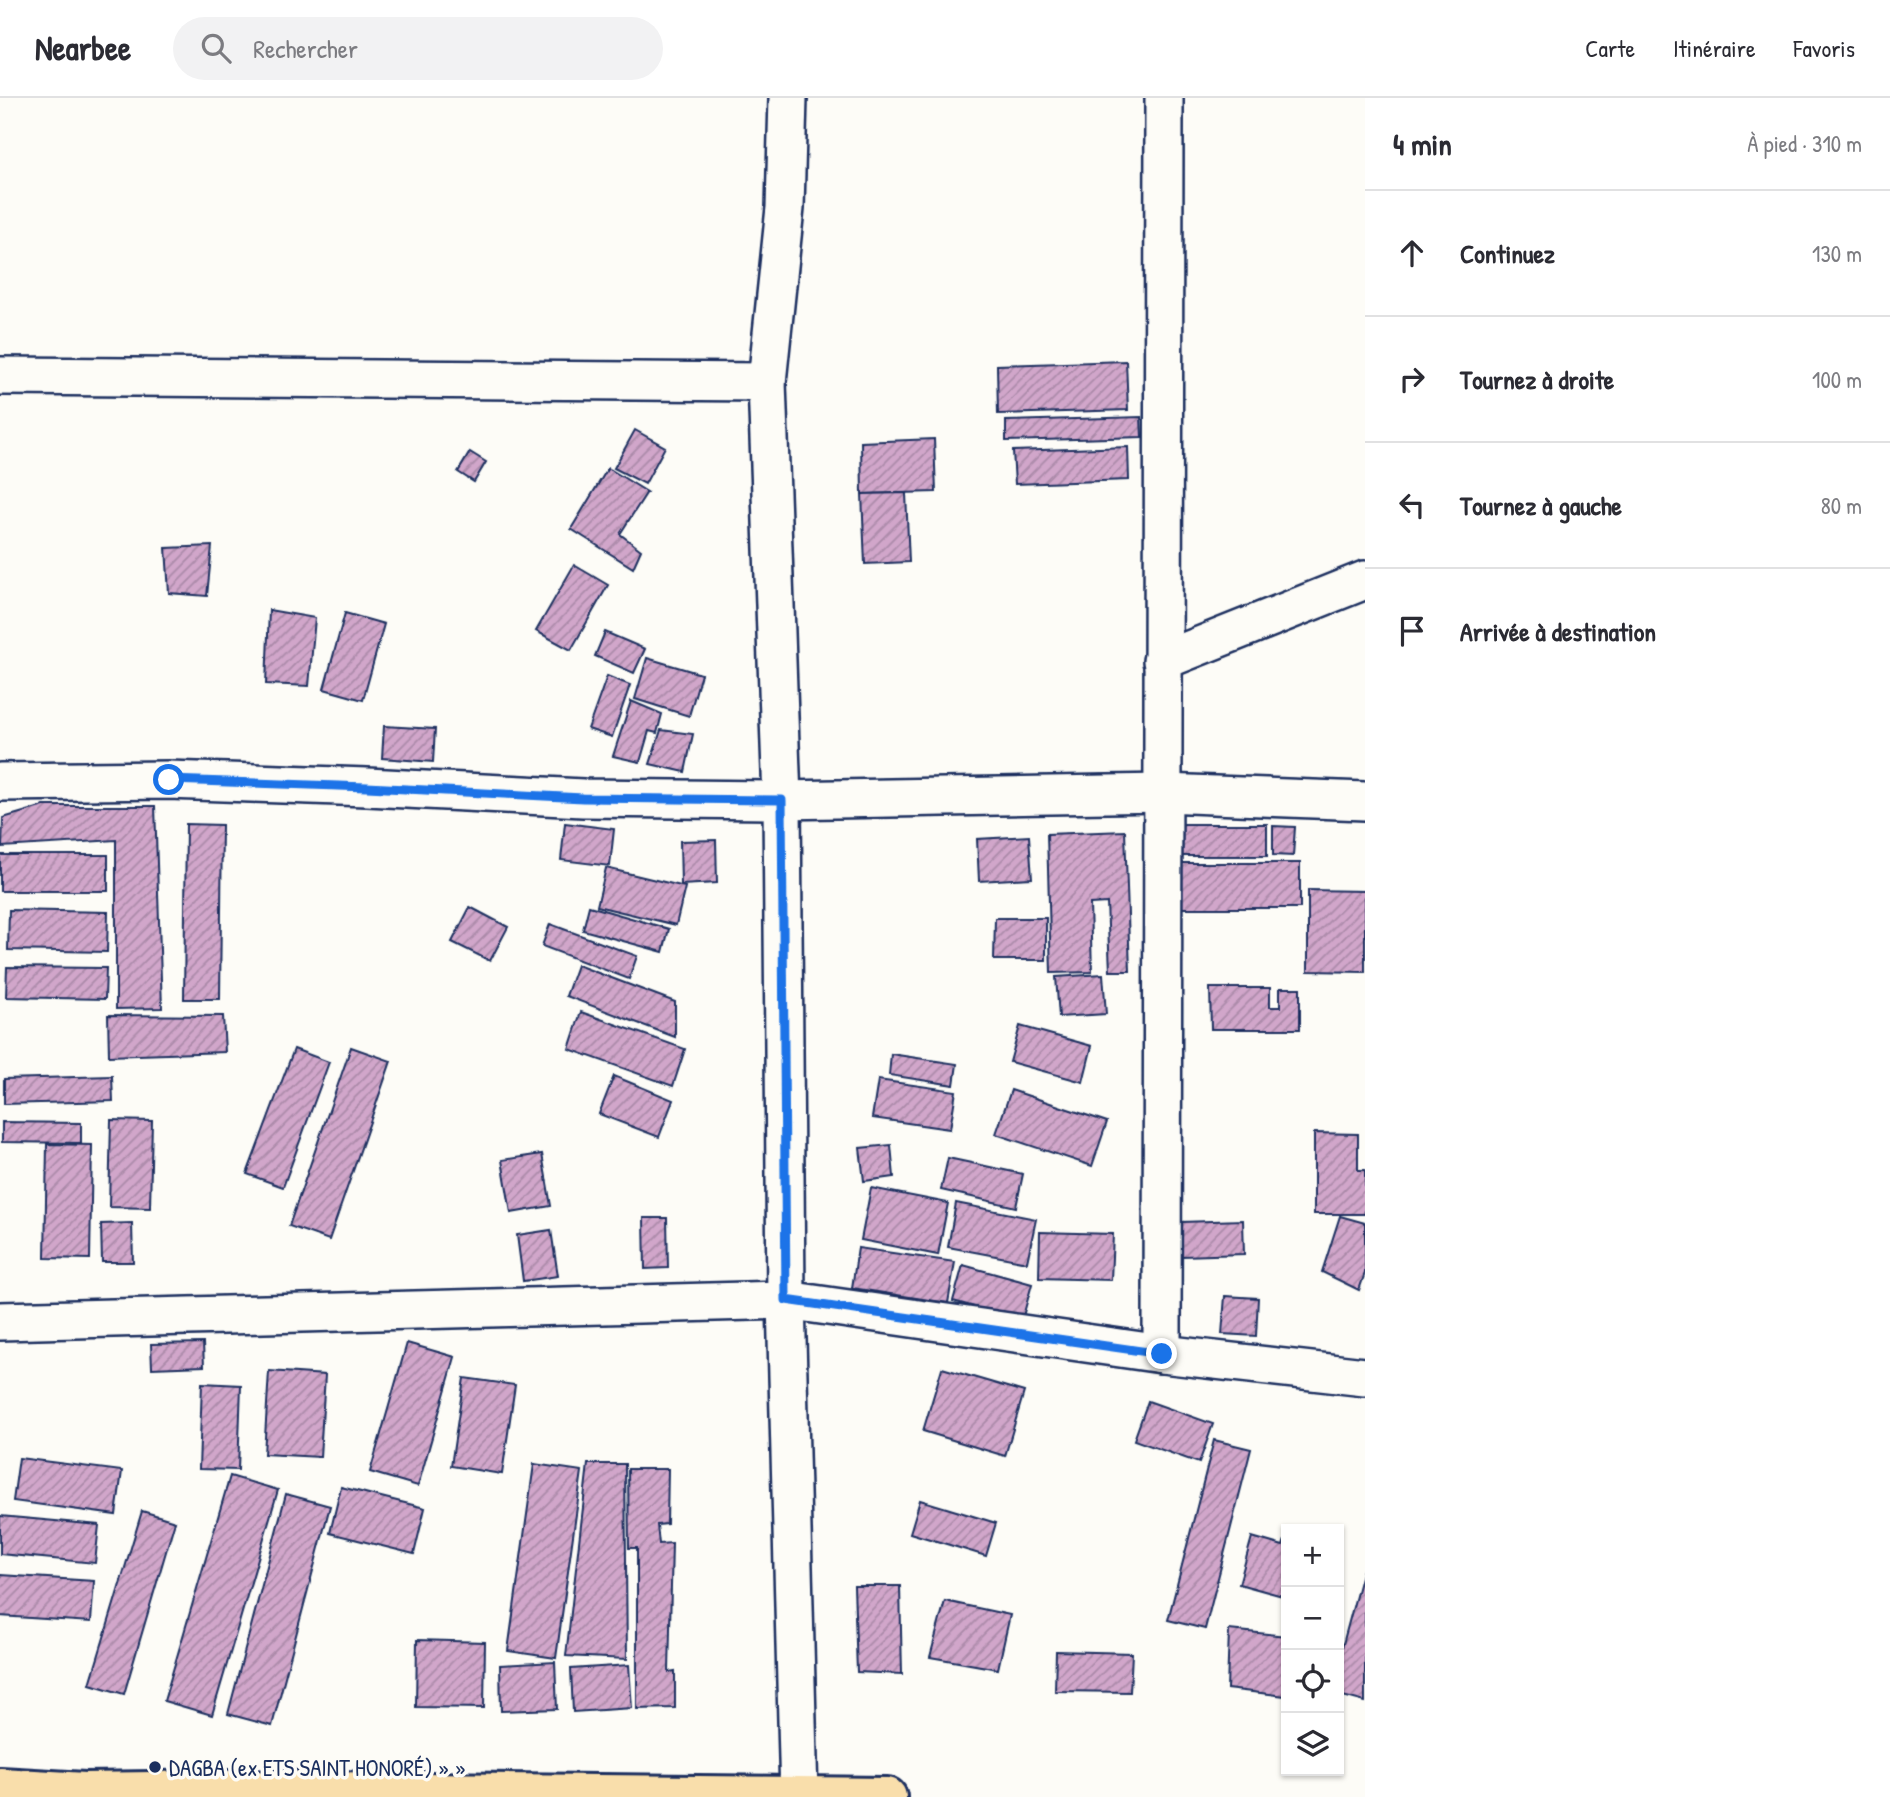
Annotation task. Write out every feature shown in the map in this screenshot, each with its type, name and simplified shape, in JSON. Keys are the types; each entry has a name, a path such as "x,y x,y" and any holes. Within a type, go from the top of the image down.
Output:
{"highway":[{"path":"0,1787 85,1792 887,1797"}],"street":[{"path":"788,98 785,208 767,382 782,800 786,1300 799,1797"},
{"path":"1162,1354 1164,98"},
{"path":"0,376 767,382"},
{"path":"1162,661 1365,580"},
{"path":"0,782 169,780 583,798 782,800 1164,793 1365,801"},
{"path":"0,1321 786,1300 1162,1354 1365,1377"}],"building":[{"path":"1126,361 1128,410 998,414 997,365"},
{"path":"1141,417 1142,437 1006,441 1006,421"},
{"path":"635,430 665,447 645,484 614,468"},
{"path":"934,439 936,492 862,494 861,442"},
{"path":"1128,447 1129,480 1015,484 1013,451"},
{"path":"470,452 486,462 474,482 458,472"},
{"path":"608,468 647,492 620,534 641,550 633,568 571,529"},
{"path":"906,493 909,562 865,564 862,494"},
{"path":"212,546 207,596 169,593 166,548"},
{"path":"574,565 608,585 571,650 536,631"},
{"path":"269,610 315,618 309,686 266,684"},
{"path":"345,613 384,624 363,700 324,689"},
{"path":"605,632 645,649 634,673 595,656"},
{"path":"647,658 701,674 689,716 635,699"},
{"path":"607,676 630,685 612,737 588,729"},
{"path":"631,701 662,714 657,733 649,731 640,762 613,756"},
{"path":"384,726 435,729 433,762 382,758"},
{"path":"661,730 693,734 685,772 650,764"},
{"path":"44,806 155,806 162,1008 116,1009 116,840 2,847 3,818"},
{"path":"565,823 614,829 610,866 561,860"},
{"path":"186,824 222,825 220,999 184,999"},
{"path":"1178,824 1267,824 1267,856 1177,856"},
{"path":"1273,826 1295,827 1293,856 1273,855"},
{"path":"1125,831 1130,971 1110,971 1107,903 1090,904 1092,972 1051,973 1047,834"},
{"path":"1029,836 1032,878 979,881 977,839"},
{"path":"716,840 717,883 681,885 680,841"},
{"path":"0,855 108,855 108,891 0,891"},
{"path":"1178,863 1300,863 1300,908 1179,908"},
{"path":"606,868 685,887 676,925 597,906"},
{"path":"1308,890 1365,891 1365,972 1308,971"},
{"path":"589,906 669,929 663,952 583,930"},
{"path":"470,907 508,927 490,961 452,942"},
{"path":"9,910 108,912 107,952 8,950"},
{"path":"995,918 1046,918 1046,960 994,960"},
{"path":"550,924 637,956 629,979 542,946"},
{"path":"577,965 675,1002 675,1037 566,996"},
{"path":"7,967 106,968 105,999 6,997"},
{"path":"1103,974 1106,1014 1059,1017 1056,977"},
{"path":"1210,988 1270,988 1270,1007 1280,1007 1280,988 1300,988 1300,1029 1211,1029"},
{"path":"581,1012 685,1049 673,1086 569,1049"},
{"path":"108,1015 223,1016 225,1052 109,1056"},
{"path":"1020,1026 1092,1046 1083,1082 1010,1062"},
{"path":"351,1047 391,1061 329,1240 289,1226"},
{"path":"294,1049 329,1062 283,1187 247,1174"},
{"path":"891,1054 957,1064 954,1085 889,1075"},
{"path":"112,1076 113,1101 4,1104 4,1079"},
{"path":"614,1076 673,1100 659,1137 599,1114"},
{"path":"878,1080 956,1091 950,1129 872,1118"},
{"path":"1011,1090 1107,1122 1092,1166 996,1134"},
{"path":"111,1120 152,1121 150,1208 109,1207"},
{"path":"2,1122 81,1123 81,1143 2,1142"},
{"path":"1314,1133 1358,1134 1358,1170 1365,1170 1365,1214 1314,1214"},
{"path":"47,1144 92,1145 90,1259 45,1258"},
{"path":"891,1145 894,1177 864,1181 860,1148"},
{"path":"542,1154 551,1206 511,1213 502,1160"},
{"path":"948,1158 1023,1174 1016,1207 941,1190"},
{"path":"871,1188 948,1203 938,1255 861,1240"},
{"path":"956,1203 1036,1219 1027,1262 948,1247"},
{"path":"1340,1216 1365,1223 1365,1273 1359,1290 1322,1272"},
{"path":"644,1218 667,1218 668,1268 645,1269"},
{"path":"1243,1220 1244,1254 1182,1256 1181,1222"},
{"path":"132,1223 133,1262 102,1262 101,1224"},
{"path":"551,1230 558,1276 523,1281 517,1235"},
{"path":"1040,1232 1113,1234 1111,1280 1039,1278"},
{"path":"858,1248 955,1262 948,1303 852,1288"},
{"path":"963,1265 1032,1284 1022,1320 953,1301"},
{"path":"1225,1296 1258,1298 1256,1336 1222,1334"},
{"path":"203,1343 204,1366 152,1368 151,1344"},
{"path":"407,1343 455,1357 418,1486 370,1472"},
{"path":"942,1368 1024,1392 1005,1456 923,1431"},
{"path":"269,1371 325,1375 320,1457 264,1454"},
{"path":"464,1378 515,1385 502,1474 451,1466"},
{"path":"202,1383 241,1385 238,1470 199,1469"},
{"path":"1148,1401 1213,1424 1199,1463 1134,1440"},
{"path":"1214,1440 1251,1449 1205,1629 1168,1620"},
{"path":"19,1458 122,1471 116,1515 13,1501"},
{"path":"534,1464 582,1471 556,1658 508,1651"},
{"path":"588,1464 625,1464 627,1659 566,1656"},
{"path":"628,1469 668,1469 667,1524 657,1525 659,1544 672,1543 669,1672 675,1671 675,1708 637,1709 637,1548 629,1548"},
{"path":"230,1476 278,1490 212,1715 164,1701"},
{"path":"341,1487 425,1508 414,1554 330,1533"},
{"path":"286,1494 330,1506 272,1726 228,1714"},
{"path":"920,1500 996,1523 986,1556 910,1533"},
{"path":"142,1511 175,1521 124,1694 90,1684"},
{"path":"0,1516 99,1525 95,1563 0,1554"},
{"path":"1252,1537 1281,1545 1281,1596 1239,1584"},
{"path":"1365,1562 1365,1702 1344,1696 1344,1640"},
{"path":"0,1575 94,1581 91,1622 0,1616"},
{"path":"854,1586 900,1586 902,1674 857,1672"},
{"path":"945,1601 1010,1615 998,1669 930,1657"},
{"path":"1229,1630 1281,1635 1281,1695 1227,1689"},
{"path":"417,1640 485,1642 484,1708 416,1707"},
{"path":"1056,1651 1132,1653 1130,1692 1055,1691"},
{"path":"555,1662 557,1709 501,1711 500,1665"},
{"path":"629,1665 632,1708 573,1712 571,1669"}],"place":[{"name":"DAGBA (ex ETS SAINT HONORÉ) » »","path":"155,1767"}],"route":[{"path":"169,780 583,798 782,800 786,1300 1162,1354"}]}
